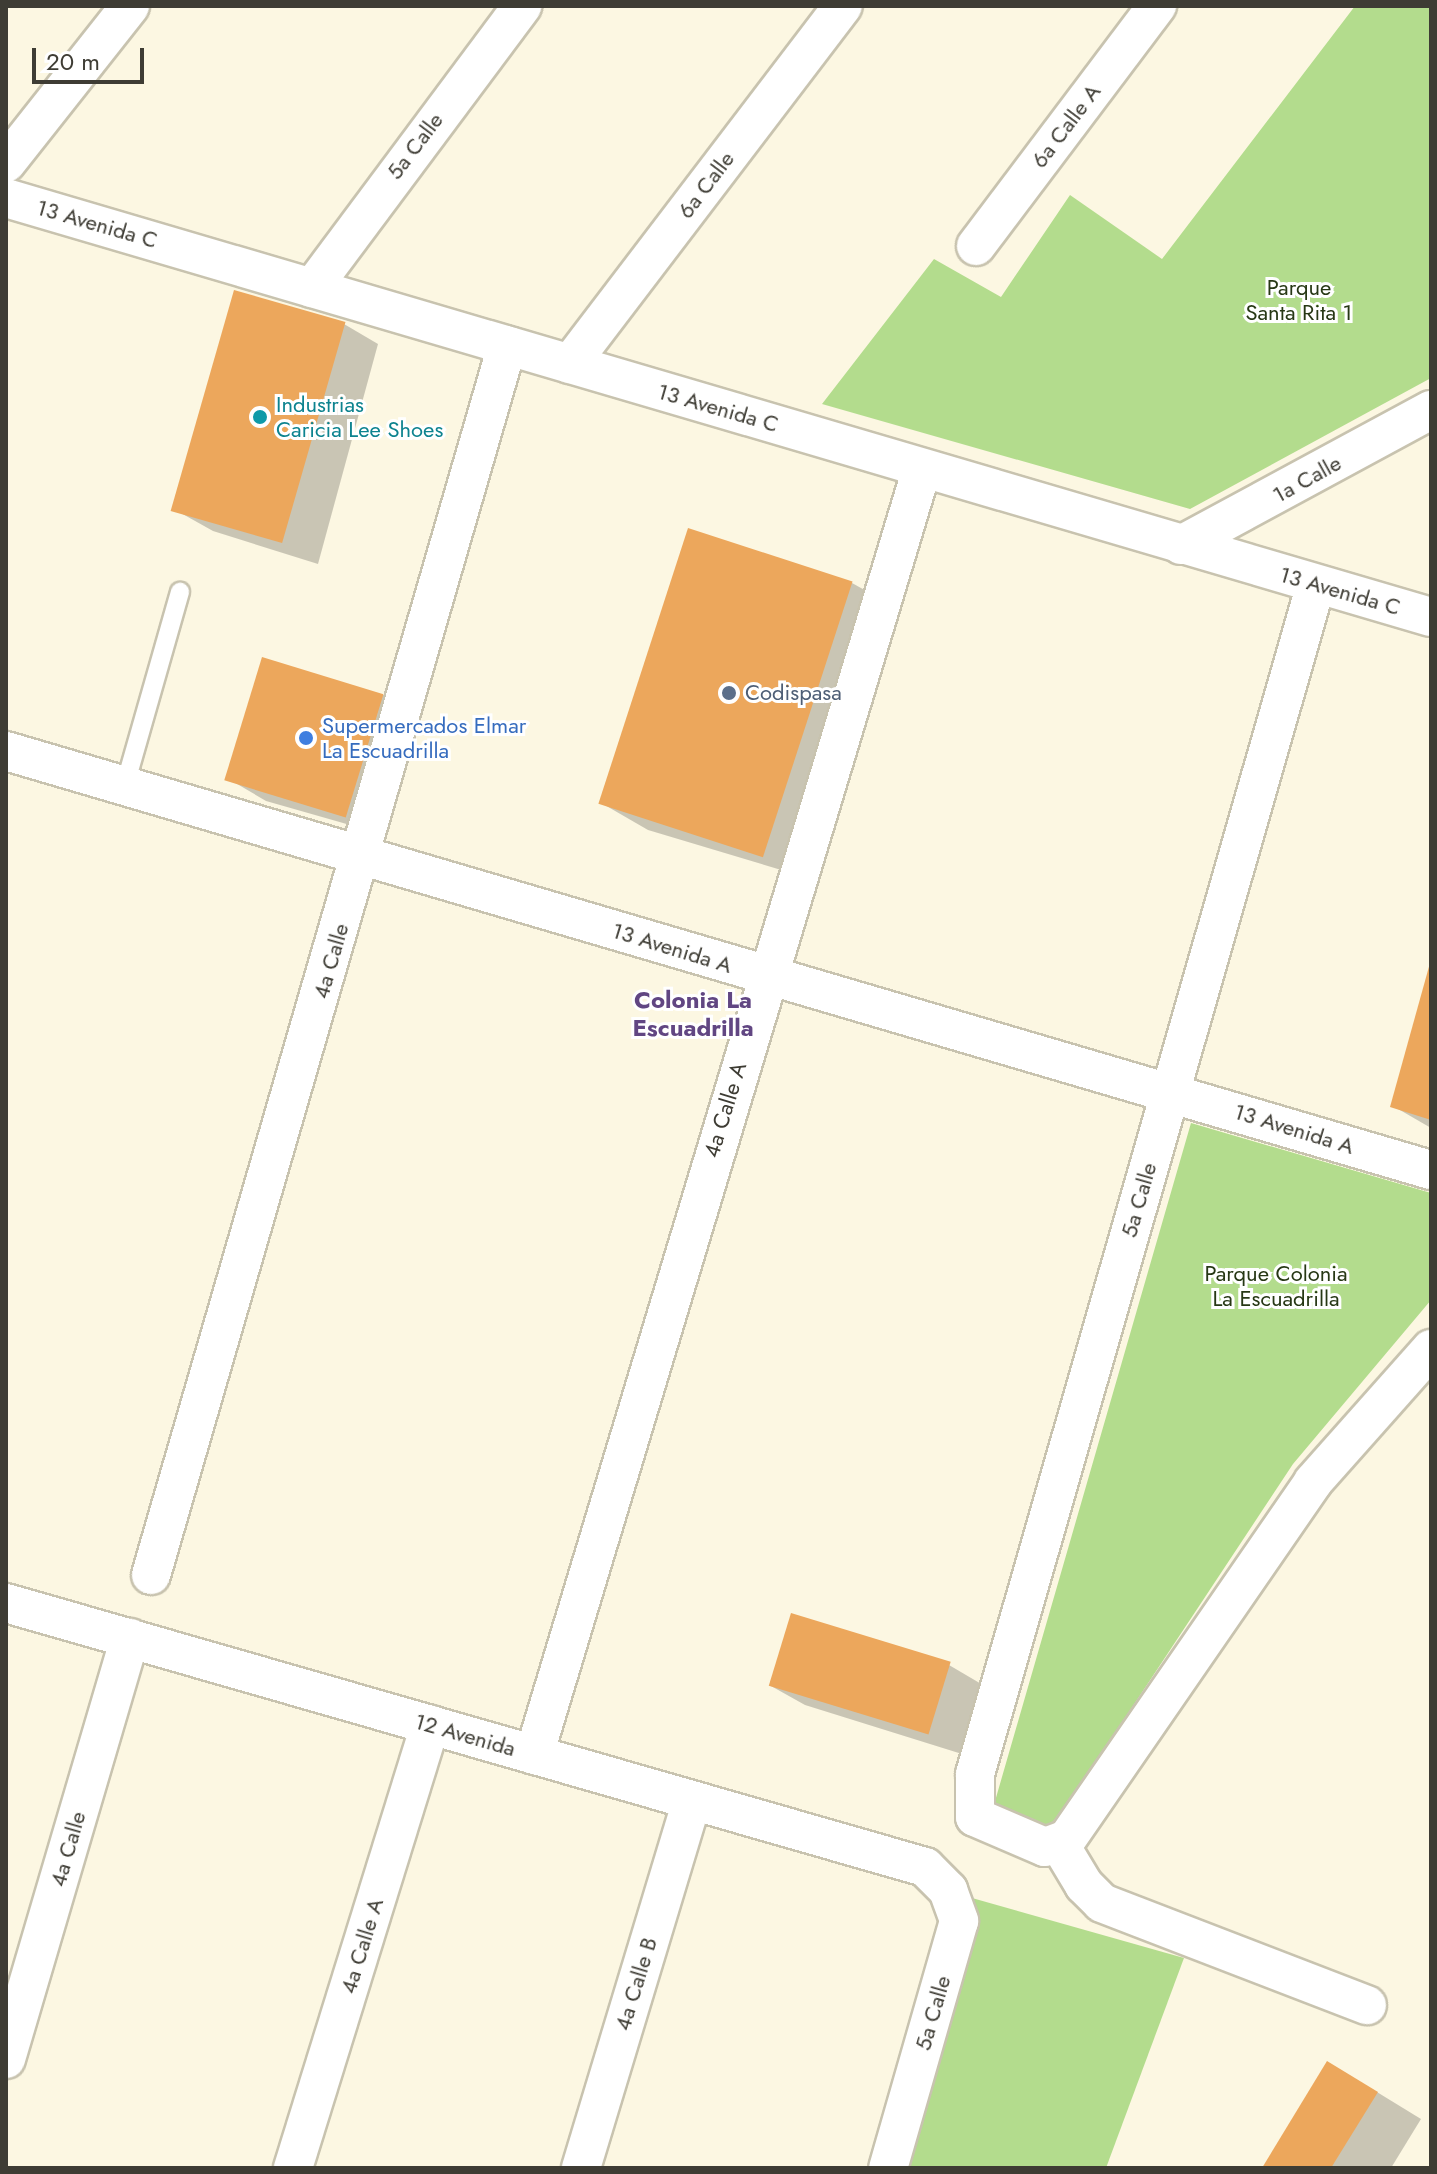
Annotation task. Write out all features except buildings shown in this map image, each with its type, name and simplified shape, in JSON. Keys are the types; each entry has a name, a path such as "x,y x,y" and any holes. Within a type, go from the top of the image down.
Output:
{"street":[{"path":"6,163 130,6"},
{"name":"5a Calle","path":"312,288 522,6"},
{"name":"6a Calle","path":"570,364 843,6"},
{"name":"6a Calle A","path":"976,246 1157,6"},
{"name":"13 Avenida C","path":"6,198 1431,617"},
{"name":"4a Calle","path":"151,1575 363,852 507,346"},
{"name":"1a Calle","path":"1181,545 1431,410"},
{"name":"4a Calle A","path":"534,1755 765,977 922,468"},
{"name":"5a Calle","path":"1060,1845 1045,1847 1013,1838 975,1817 975,1774 1316,584"},
{"name":"13 Avenida A","path":"6,751 363,852 765,977 1170,1091 1431,1170"},
{"path":"1367,2005 1102,1903 1084,1885 1060,1845 1313,1482 1431,1349"},
{"name":"12 Avenida","path":"6,1603 925,1867"},
{"name":"4a Calle","path":"6,2059 130,1638"},
{"name":"4a Calle A","path":"293,2168 430,1725"},
{"name":"4a Calle B","path":"581,2168 692,1800"},
{"name":"5a Calle","path":"888,2168 959,1921 948,1890 925,1867"}],"lane":[{"path":"125,785 180,592"}],"green space":[{"name":"Parque Santa Rita 1","path":"1355,6 1431,6 1431,378 1190,509 822,404 934,259 1001,297 1070,195 1162,259"},
{"name":"Parque Colonia La Escuadrilla","path":"1191,1123 1431,1193 1431,1300 1293,1464 1049,1833 991,1815"},
{"path":"972,1898 1184,1958 1106,2168 889,2168"}],"place":[{"name":"Industrias Caricia Lee Shoes","path":"260,417"},
{"name":"Codispasa","path":"729,693"},
{"name":"Supermercados Elmar La Escuadrilla","path":"306,738"}],"district":[{"name":"Colonia La Escuadrilla","path":"693,1014"}]}
